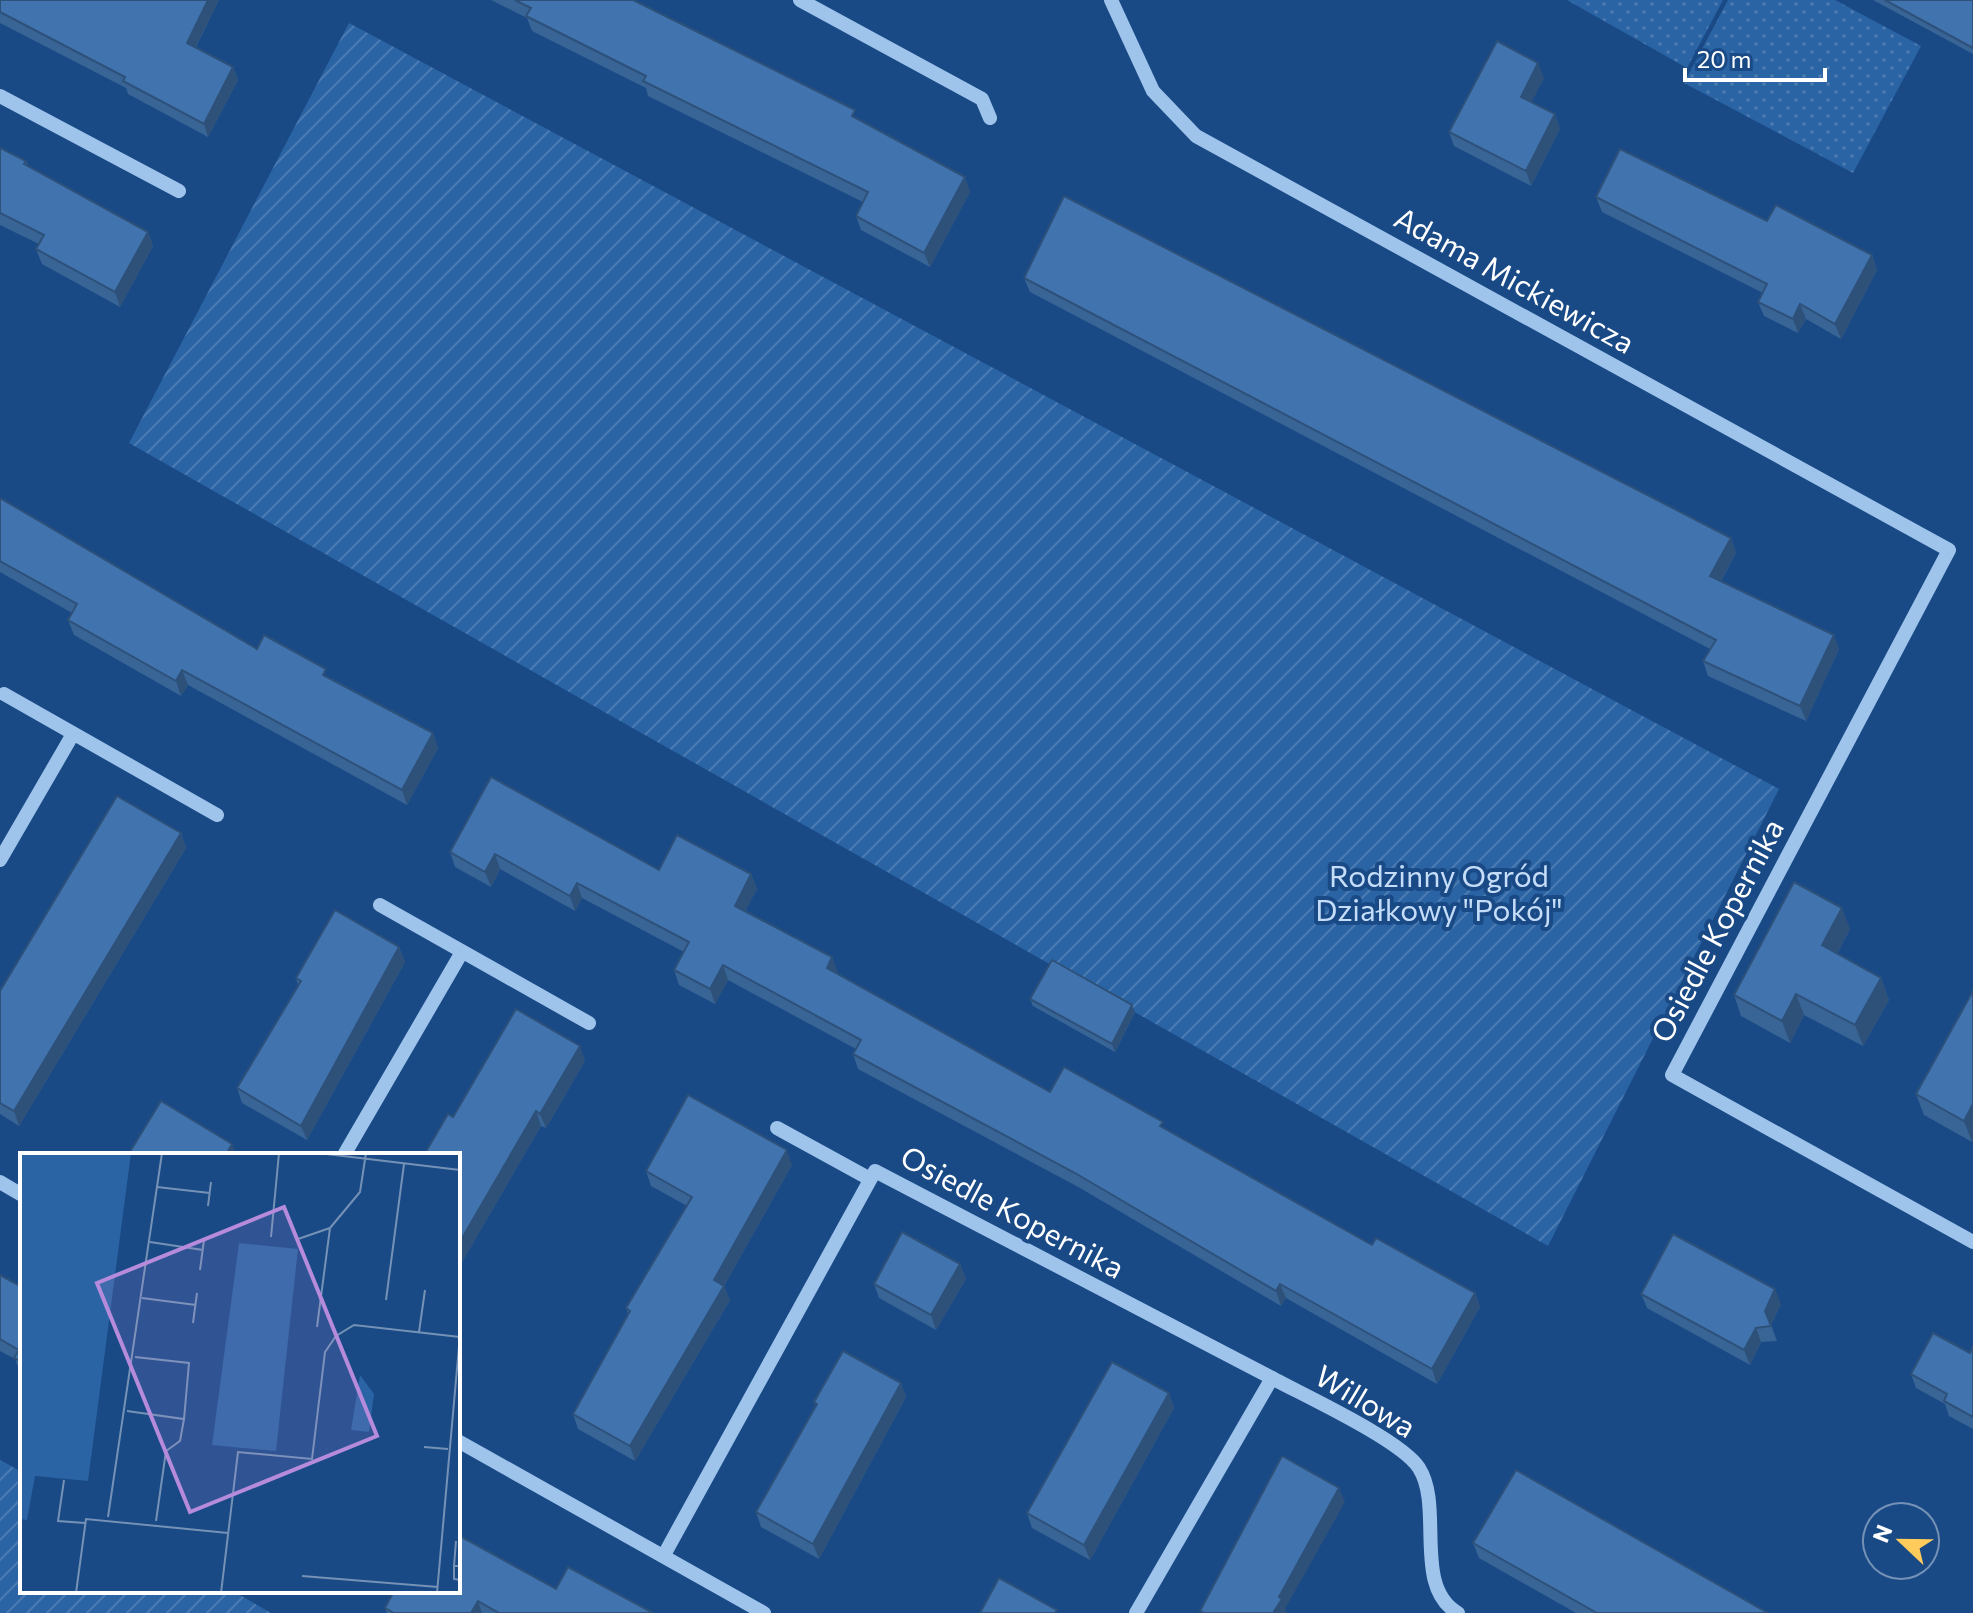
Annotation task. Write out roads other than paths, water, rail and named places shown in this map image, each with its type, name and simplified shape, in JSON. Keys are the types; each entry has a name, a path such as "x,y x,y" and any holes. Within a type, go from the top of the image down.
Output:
{"street":[{"path":"800,0 982,99 990,118"},
{"name":"Adama Mickiewicza","path":"1111,0 1153,91 1196,136 1949,550"},
{"path":"0,96 179,191"},
{"name":"Osiedle Kopernika","path":"1949,550 1672,1075 1973,1242"},
{"path":"4,694 217,815"},
{"path":"0,860 73,734"},
{"path":"380,905 589,1023"},
{"path":"345,1153 462,952"},
{"path":"777,1128 870,1179"},
{"name":"Osiedle Kopernika","path":"664,1555 875,1171 1272,1378"},
{"path":"0,1182 20,1194"},
{"path":"1136,1613 1272,1378"},
{"name":"Willowa","path":"1272,1378 1399,1450 1418,1467 1427,1493 1434,1579 1441,1597 1458,1613"},
{"path":"460,1442 764,1613"}],"park label":[{"name":"Rodzinny Ogród Działkowy \"Pokój\"","path":"1439,894"}]}
